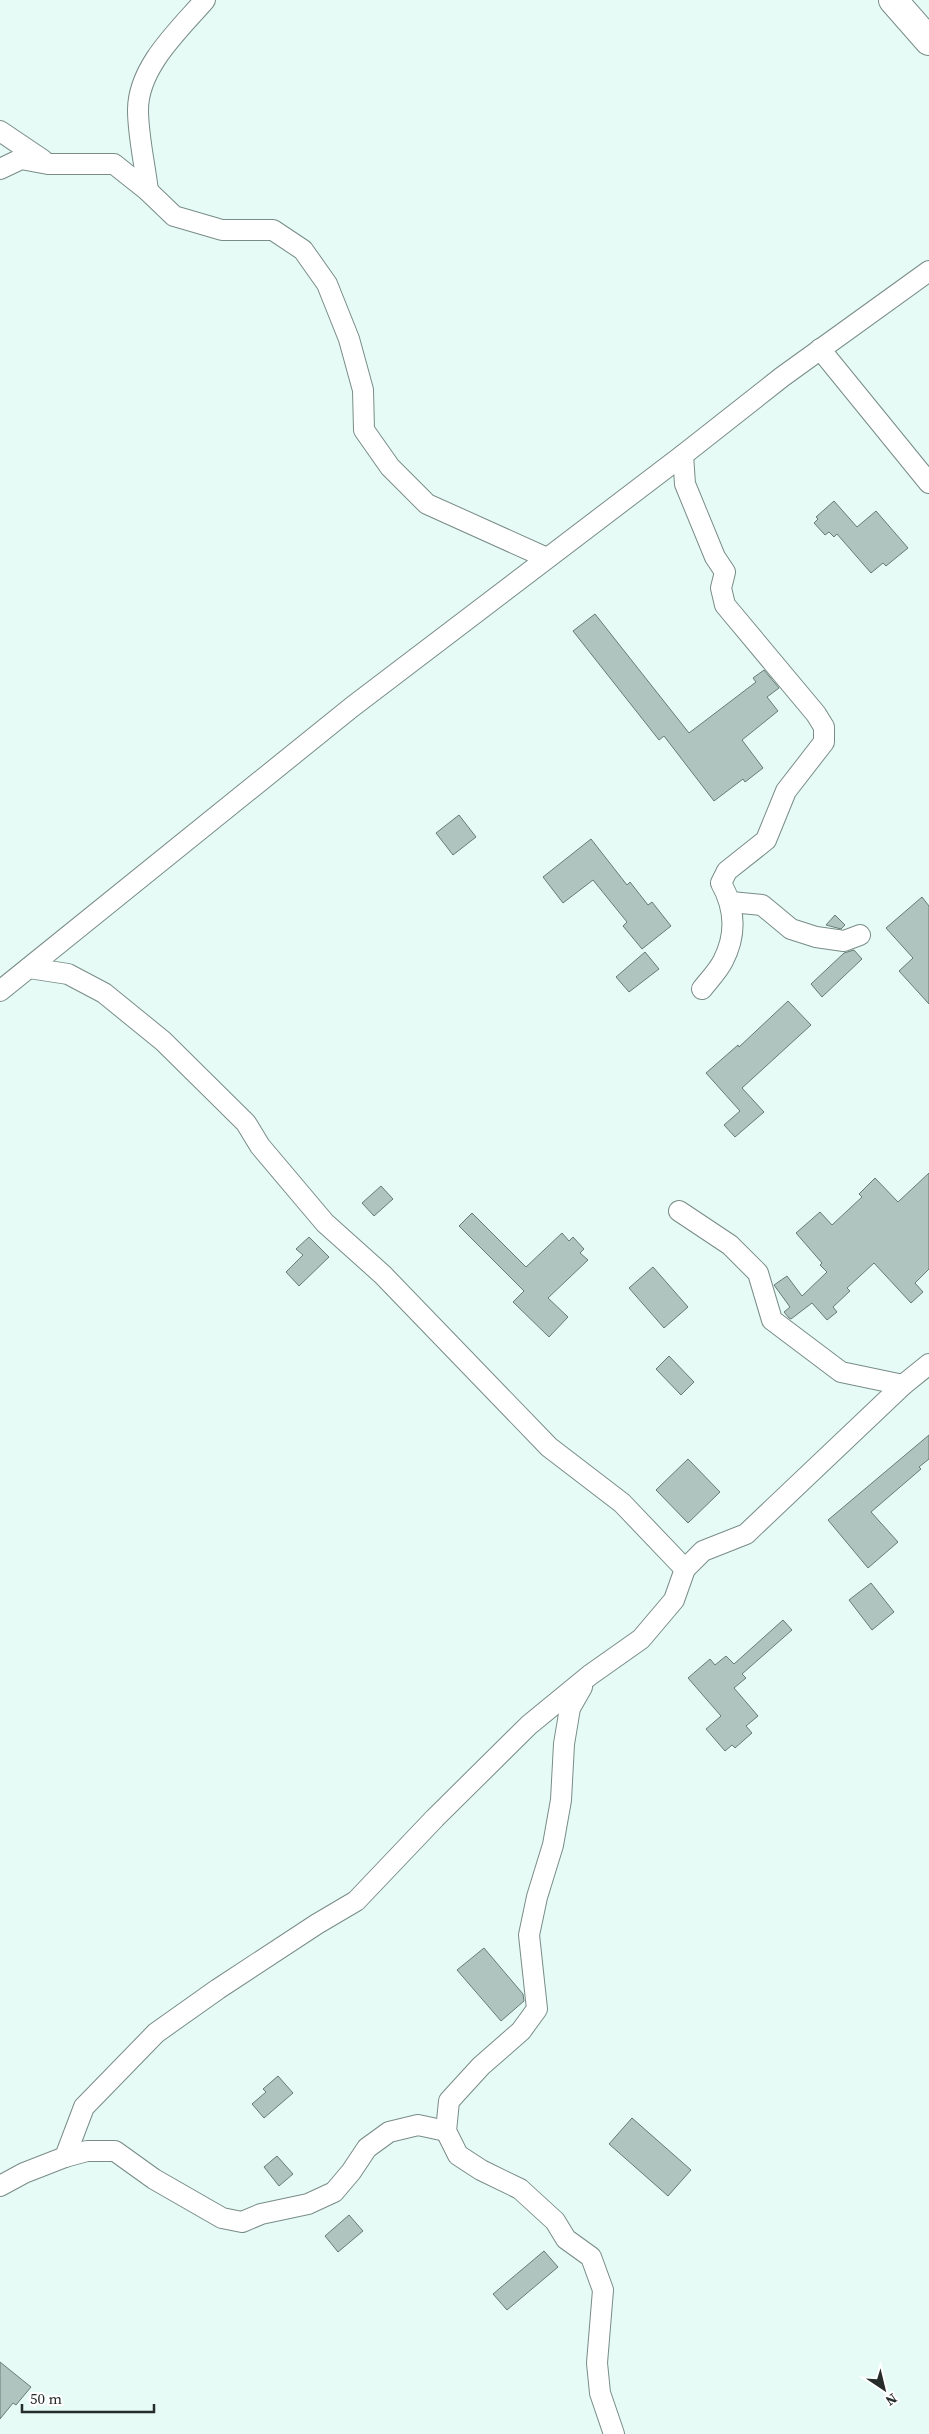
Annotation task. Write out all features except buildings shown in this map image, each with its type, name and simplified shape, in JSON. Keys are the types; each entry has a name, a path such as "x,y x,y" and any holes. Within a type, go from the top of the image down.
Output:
{"highway":[{"path":"894,0 929,41"}],"street":[{"path":"148,191 138,109 146,78 161,50 206,0"},
{"path":"0,131 48,164"},
{"path":"0,169 21,159 48,164 114,164 148,191 174,216 222,230 273,230 303,250 327,284 349,338 363,390 364,430 390,467 427,504 547,558"},
{"path":"0,991 352,707 683,455 782,377 929,271"},
{"path":"820,349 929,483"},
{"path":"683,455 685,484 716,557 725,572 722,588 725,606 816,714 824,727 824,742 786,791 766,840 727,871 722,883 731,902 733,920 730,942 723,961 702,989"},
{"path":"731,902 762,905 791,929 816,937 844,941 860,935"},
{"path":"29,968 68,974 104,993 163,1041 246,1123 260,1146 325,1223 383,1275 549,1447 622,1503 685,1569"},
{"path":"679,1211 730,1245 758,1273 772,1320 841,1372 903,1385"},
{"path":"65,2157 84,2107 156,2033 316,1924 356,1901 435,1818 529,1725 590,1675 642,1639 674,1600 685,1569 703,1551 746,1534 903,1385 929,1364"},
{"path":"590,1675 570,1708 564,1744 561,1800 553,1845 537,1897 529,1935 537,2009 521,2031 481,2066 449,2101 446,2131 458,2155 482,2170 520,2189 555,2221 566,2238 591,2257 603,2290 597,2363 600,2392 614,2434"},
{"path":"0,2186 24,2173 65,2157 87,2152 115,2151 154,2179 222,2218 242,2222 261,2214 308,2204 334,2192 351,2172 367,2148 389,2132 418,2125 446,2131"}]}
